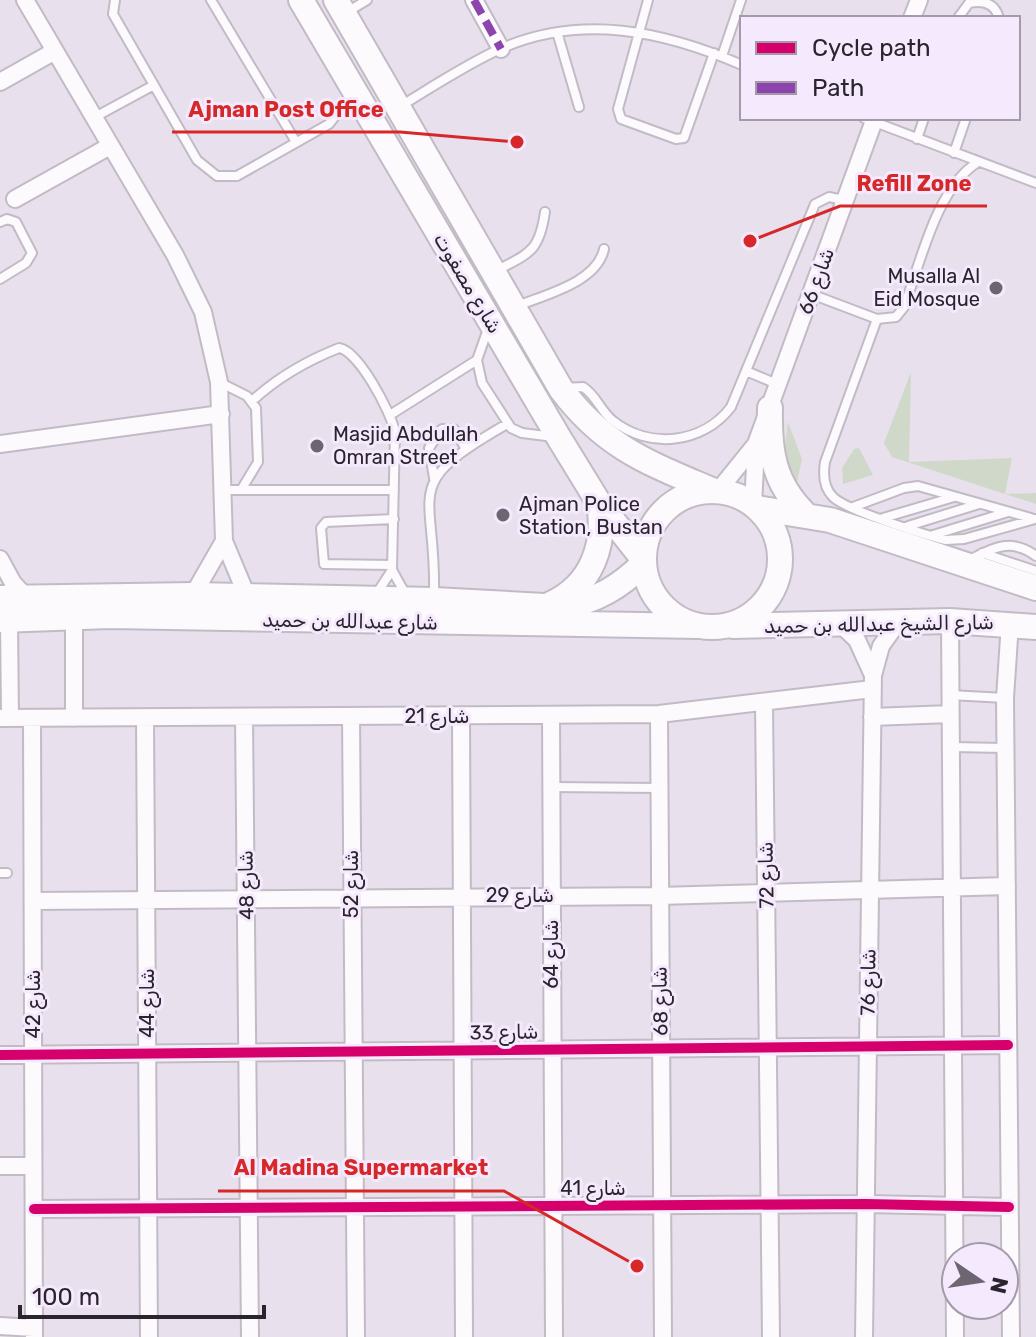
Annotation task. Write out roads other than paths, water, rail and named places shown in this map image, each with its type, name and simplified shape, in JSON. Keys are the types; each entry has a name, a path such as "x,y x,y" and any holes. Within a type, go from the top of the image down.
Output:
{"street":[{"path":"25,0 195,293 210,333 219,382 224,541 247,596"},
{"name":"شارع مصفوت","path":"301,0 559,438 599,503 644,561"},
{"path":"474,0 501,49"},
{"name":"شارع مصفوت","path":"340,7 561,389 582,417 614,444 649,464 716,491"},
{"path":"0,82 55,51"},
{"name":"شارع 66","path":"716,491 756,444 845,200 871,120"},
{"path":"15,199 110,146"},
{"path":"770,408 769,441 776,474 794,503 806,515"},
{"path":"0,444 221,414"},
{"name":"شارع 66","path":"755,506 756,444"},
{"path":"755,506 777,540 777,578 757,610 741,621 711,626 678,618 661,604 649,585 644,561 650,533 665,510 679,499 716,491 755,506 806,515 972,559 1036,588"},
{"path":"544,607 575,588 596,558 602,522 599,503"},
{"path":"193,595 224,541"},
{"path":"0,559 25,596"},
{"name":"شارع عبدالله بن حميد","path":"3,613 25,596 372,598 544,607 581,603 599,597 616,588 644,561"},
{"path":"3,613 5,718"},
{"name":"شارع عبدالله بن حميد","path":"3,613 711,626"},
{"path":"74,616 74,718"},
{"path":"950,621 955,1337"},
{"name":"شارع الشيخ عبدالله بن حميد","path":"711,626 950,621 1036,627"},
{"name":"شارع 76","path":"838,622 857,640 873,682"},
{"name":"شارع 76","path":"864,1337 873,682 881,646 898,622"},
{"path":"1010,623 1005,698 1011,1337"},
{"name":"شارع 21","path":"5,718 659,714 764,704 873,682"},
{"name":"شارع 72","path":"764,704 771,1337"},
{"name":"شارع 68","path":"659,714 663,1337"},
{"path":"872,717 950,714"},
{"name":"شارع 64","path":"551,715 554,1337"},
{"name":"شارع 52","path":"351,716 356,1337"},
{"path":"461,716 464,1337"},
{"name":"شارع 48","path":"244,717 250,1337"},
{"name":"شارع 44","path":"145,718 149,1337"},
{"name":"شارع 42","path":"32,719 34,1332"},
{"name":"شارع 29","path":"33,901 463,895 659,896 1007,886"},
{"name":"شارع 33","path":"0,1055 1008,1045"},
{"path":"0,1166 33,1166"},
{"name":"شارع 41","path":"34,1209 866,1204 1009,1207"},
{"path":"0,1326 34,1332"}],"lane":[{"path":"115,0 113,14 197,160 217,176 237,176 329,124 354,90"},
{"path":"211,0 296,142"},
{"path":"340,7 367,0"},
{"path":"648,0 637,31 618,116 676,139 687,135 741,0"},
{"path":"959,16 969,3 980,1 990,4 998,16"},
{"path":"398,107 501,49 557,32 605,28 637,31 718,54 740,64"},
{"path":"557,32 579,107"},
{"path":"93,118 154,85"},
{"path":"873,120 1036,183"},
{"path":"917,139 923,120"},
{"path":"954,153 965,120"},
{"path":"811,294 877,319 890,320 901,312 946,196 959,176 978,162"},
{"path":"561,389 575,386 589,391 609,417 624,427 666,439 682,439 710,429 721,419 746,371 815,204 829,197 845,200"},
{"path":"494,272 536,248 541,238 545,212"},
{"path":"0,222 7,219 16,222 32,253 26,263 0,279"},
{"path":"514,308 589,274 599,263 604,249"},
{"path":"877,319 823,472 828,491 834,499 907,527 933,535 964,539 1035,520"},
{"path":"491,322 477,360 478,376 507,424 522,433 559,438"},
{"path":"252,401 293,368 344,348 353,354 390,415 396,440 392,568 408,599"},
{"path":"390,415 477,360"},
{"path":"746,371 778,384"},
{"path":"219,382 252,401 256,408 258,462 241,490"},
{"path":"434,600 428,497 434,478 447,462 507,424"},
{"path":"434,478 429,448 442,429 454,429 466,449"},
{"path":"852,508 911,486 1035,520"},
{"path":"223,490 394,490"},
{"path":"882,518 955,497"},
{"path":"907,527 980,504"},
{"path":"933,535 1009,512"},
{"path":"392,568 324,564 321,528 326,522 394,519"},
{"path":"972,559 1008,545 1036,556"},
{"path":"972,559 1036,571"},
{"path":"372,598 392,568"},
{"path":"950,695 1005,698"},
{"path":"950,747 1006,748"},
{"path":"551,787 659,788"}],"place":[{"name":"Ajman Post Office","path":"517,142"},
{"name":"Refill Zone","path":"750,241"},
{"name":"Musalla Al Eid Mosque","path":"996,288"},
{"name":"Masjid Abdullah Omran Street","path":"317,446"},
{"name":"Ajman Police Station, Bustan","path":"503,515"},
{"name":"Al Madina Supermarket","path":"637,1266"}]}
